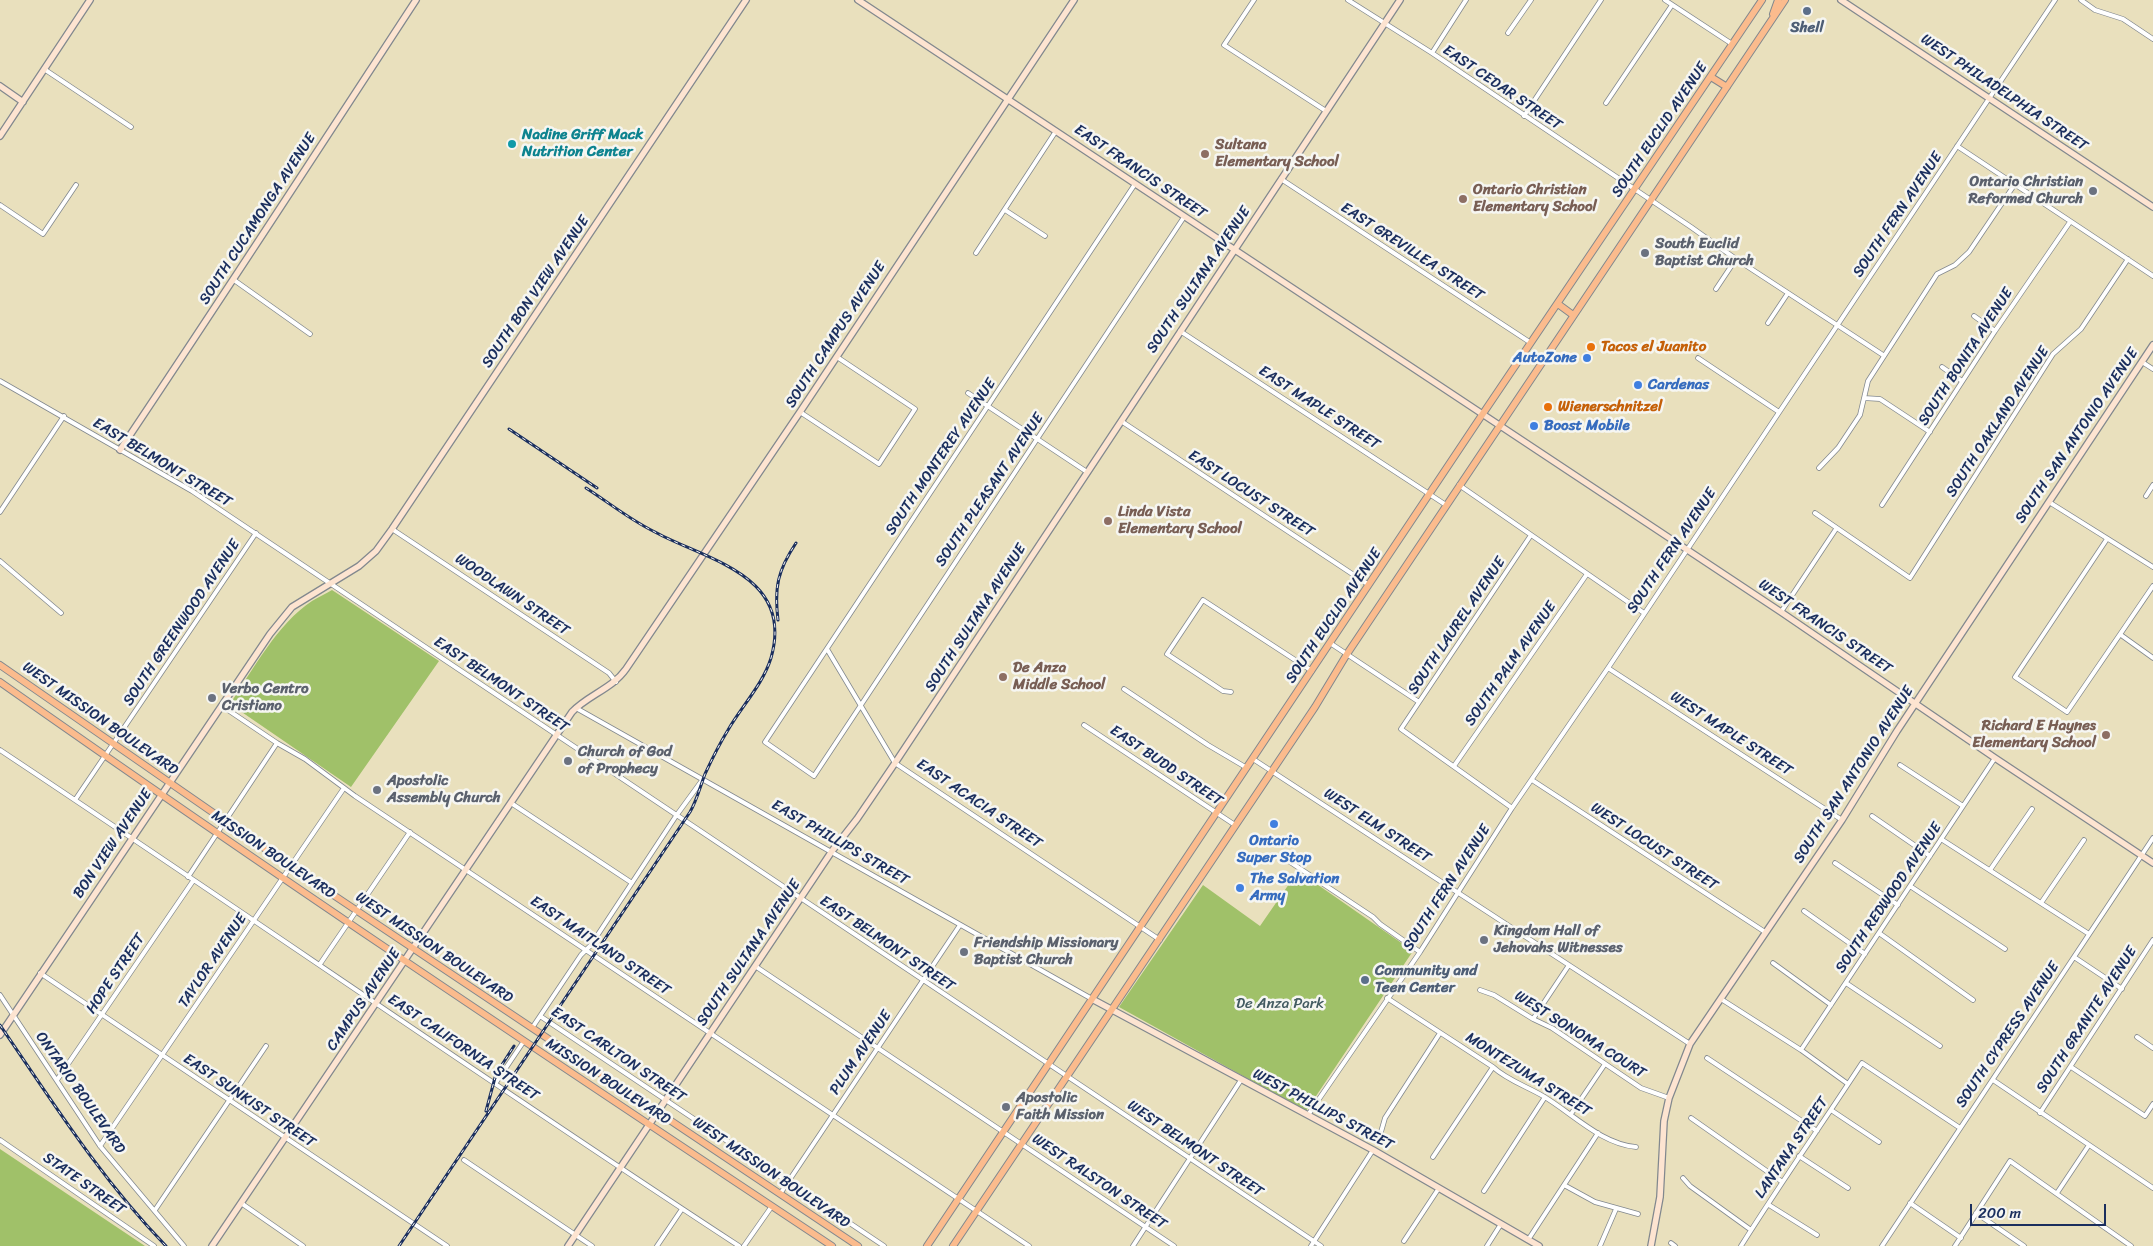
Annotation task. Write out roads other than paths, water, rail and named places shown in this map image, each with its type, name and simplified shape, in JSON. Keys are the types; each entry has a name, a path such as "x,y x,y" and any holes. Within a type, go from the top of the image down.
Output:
{"main road":[{"name":"SOUTH EUCLID AVENUE","path":"927,1246 1482,415 1762,0"},
{"path":"1762,35 1778,0"},
{"name":"SOUTH EUCLID AVENUE","path":"953,1246 1160,940 1315,707 1347,654 1459,485 1785,0"},
{"path":"1711,77 1727,87"},
{"path":"1558,304 1573,316"},
{"name":"WEST MISSION BOULEVARD","path":"0,665 290,866 858,1246"},
{"name":"MISSION BOULEVARD","path":"0,682 105,756 524,1041 832,1246"}],"street":[{"path":"0,136 90,0"},
{"name":"SOUTH CUCAMONGA AVENUE","path":"120,450 234,280 416,0"},
{"name":"SOUTH BON VIEW AVENUE","path":"330,584 359,566 376,551 392,529 746,0"},
{"name":"EAST FRANCIS STREET","path":"858,0 867,2 1008,99 1482,415"},
{"name":"SOUTH CAMPUS AVENUE","path":"616,682 837,357 1074,0"},
{"path":"1254,0 1224,45 1326,112"},
{"name":"EAST CEDAR STREET","path":"1348,0 1432,53 1788,294 1883,355"},
{"name":"SOUTH SULTANA AVENUE","path":"568,1246 800,899 857,819 1400,0"},
{"path":"1432,53 1466,0"},
{"path":"1508,33 1531,0"},
{"path":"1524,116 1601,0"},
{"path":"1665,0 1732,44"},
{"name":"WEST PHILADELPHIA STREET","path":"1841,0 2153,206"},
{"name":"SOUTH FERN AVENUE","path":"1308,1115 1420,952 1512,808 1608,668 2055,0"},
{"path":"2081,0 2095,10 2123,20 2153,39"},
{"path":"1606,103 1672,5"},
{"path":"44,69 131,127"},
{"path":"0,86 23,102"},
{"path":"976,253 1056,131"},
{"path":"1958,146 2153,276"},
{"name":"EAST GREVILLEA STREET","path":"1281,179 1531,344"},
{"name":"SOUTH MONTEREY AVENUE","path":"814,776 765,742 1135,184"},
{"path":"1820,468 1838,448 1860,415 1868,381 1937,274 1954,265 1969,252 2015,184"},
{"path":"0,206 43,234 76,185"},
{"path":"1005,210 1044,236"},
{"name":"SOUTH PLEASANT AVENUE","path":"814,776 1184,216"},
{"name":"SOUTH BONITA AVENUE","path":"1882,504 1995,331 2070,222"},
{"path":"1716,288 1736,259"},
{"name":"SOUTH OAKLAND AVENUE","path":"1836,529 1910,578 2053,354 2082,329 2128,259"},
{"path":"234,280 310,334"},
{"path":"1768,323 1788,294"},
{"path":"1974,316 1995,331"},
{"name":"EAST MAPLE STREET","path":"1180,331 1446,505"},
{"name":"SOUTH SAN ANTONIO AVENUE","path":"1651,1246 1660,1197 1664,1121 1669,1098 1690,1044 1842,820 1915,703 2153,345"},
{"path":"800,412 879,464 915,409 837,357"},
{"path":"1698,358 1779,412"},
{"path":"2142,362 2153,369"},
{"path":"1942,367 1962,381"},
{"name":"EAST BELMONT STREET","path":"0,381 189,489 1057,1070"},
{"path":"968,392 1087,472"},
{"path":"1864,398 1880,399 1930,432"},
{"name":"WEST FRANCIS STREET","path":"1482,415 1781,612 2153,863"},
{"path":"0,512 64,416"},
{"name":"EAST LOCUST STREET","path":"1120,421 1369,585"},
{"path":"1459,485 1644,613"},
{"path":"2146,496 2153,485"},
{"path":"2049,502 2153,567"},
{"path":"1781,612 1836,529 1815,513"},
{"name":"WOODLAWN STREET","path":"392,529 609,673 616,682"},
{"name":"SOUTH GREENWOOD AVENUE","path":"75,800 256,533"},
{"name":"SOUTH LAUREL AVENUE","path":"1454,766 1401,729 1531,535"},
{"path":"2107,539 2015,677 2066,712 2153,586"},
{"path":"0,561 61,613"},
{"name":"SOUTH PALM AVENUE","path":"1454,766 1587,574"},
{"name":"BON VIEW AVENUE","path":"0,1035 270,634 292,608 330,584"},
{"path":"1231,692 1222,691 1167,654 1203,600 1312,671"},
{"path":"2120,635 2153,658"},
{"path":"1330,643 1420,702"},
{"name":"EAST ACACIA STREET","path":"827,649 894,763 1160,940"},
{"name":"WEST MAPLE STREET","path":"1608,668 1842,820"},
{"name":"CAMPUS AVENUE","path":"212,1246 556,735 576,708 616,682"},
{"path":"1124,689 1208,745 1247,768"},
{"name":"EAST MAITLAND STREET","path":"222,706 277,743 305,759 344,788 1029,1246"},
{"name":"EAST PHILLIPS STREET","path":"576,708 1092,999"},
{"name":"EAST BUDD STREET","path":"1084,725 1235,825"},
{"path":"188,877 277,743"},
{"name":"EAST CALIFORNIA STREET","path":"0,750 620,1168 739,1246"},
{"name":"SOUTH REDWOOD AVENUE","path":"1801,1050 1995,758"},
{"name":"WEST ELM STREET","path":"1253,759 1690,1044"},
{"path":"1900,765 1963,806"},
{"path":"1454,766 1512,808"},
{"path":"532,1028 703,779"},
{"name":"WEST LOCUST STREET","path":"1532,780 1765,932"},
{"name":"TAYLOR AVENUE","path":"100,1146 344,788"},
{"path":"511,803 632,883"},
{"path":"1990,870 2032,808"},
{"path":"1872,816 1930,856"},
{"path":"320,964 358,912 410,832"},
{"name":"SOUTH CYPRESS AVENUE","path":"1882,1246 2153,838"},
{"path":"1941,839 2088,934"},
{"path":"2041,904 2084,840"},
{"path":"1281,856 1373,917 1420,952"},
{"path":"1835,863 1898,905"},
{"name":"HOPE STREET","path":"57,1080 193,880"},
{"path":"1910,886 2005,949"},
{"path":"1804,911 1865,954"},
{"name":"PLUM AVENUE","path":"780,1194 960,925"},
{"path":"1879,933 1973,1000"},
{"name":"SOUTH GRANITE AVENUE","path":"2040,1113 2153,940"},
{"path":"2074,957 2122,989"},
{"path":"1773,963 1831,1005"},
{"path":"1533,1019 1569,965"},
{"name":"WEST RALSTON STREET","path":"755,966 1174,1246"},
{"name":"EAST SUNKIST STREET","path":"40,973 447,1246"},
{"path":"1846,983 1940,1046"},
{"name":"WEST SONOMA COURT","path":"1480,990 1494,994 1533,1019 1552,1028 1641,1088 1669,1098"},
{"name":"ONTARIO BOULEVARD","path":"0,995 100,1146 184,1246"},
{"name":"MONTEZUMA STREET","path":"1387,998 1493,1067 1504,1077 1526,1086 1598,1133 1623,1146 1636,1147"},
{"name":"WEST PHILLIPS STREET","path":"1092,999 1373,1150 1539,1246"},
{"path":"1721,999 1801,1050 1848,1084"},
{"name":"EAST CARLTON STREET","path":"540,1016 884,1246"},
{"path":"1381,1132 1385,1118 1440,1033"},
{"path":"2137,1037 2153,1048"},
{"path":"495,1084 524,1041"},
{"path":"155,1210 266,1046"},
{"path":"1707,1058 1817,1131"},
{"name":"LANTANA STREET","path":"1741,1246 1769,1205 1781,1181 1862,1063 1960,1128"},
{"path":"1571,1114 1605,1064"},
{"path":"1434,1157 1493,1067"},
{"path":"2071,1068 2145,1116 2153,1104"},
{"name":"WEST BELMONT STREET","path":"1057,1070 1190,1158 1313,1244 1321,1246"},
{"path":"1133,1246 1241,1080"},
{"path":"1993,1080 2153,1188"},
{"path":"1484,1191 1544,1097"},
{"path":"1831,1110 1879,1142"},
{"path":"1691,1118 1781,1181"},
{"path":"1528,1240 1598,1133"},
{"name":"STATE STREET","path":"0,1140 154,1246"},
{"path":"2057,1193 2089,1145"},
{"path":"1313,1244 1373,1150"},
{"path":"1799,1156 1848,1188"},
{"path":"464,1160 592,1246"},
{"path":"1955,1246 2010,1161 2131,1246"},
{"path":"1683,1178 1690,1186 1751,1230"},
{"path":"1564,1185 1595,1202 1638,1214"},
{"path":"1404,1241 1439,1188"},
{"path":"241,1203 303,1246"},
{"path":"1910,1203 1961,1238"},
{"path":"1769,1205 1817,1236"},
{"path":"744,1246 772,1206"},
{"path":"657,1246 682,1209"},
{"path":"1600,1246 1616,1209"},
{"path":"1976,1213 2024,1246"},
{"path":"1487,1246 1501,1224"}],"railway":[{"path":"509,429 597,488"},
{"path":"399,1246 690,812 705,774 719,746 758,686 771,658 775,630 770,607 758,589 740,574 720,562 644,526 586,488"},
{"path":"778,620 777,588 779,579 785,562 796,543"},
{"path":"0,1025 58,1111 99,1167 166,1246"},
{"path":"486,1111 496,1074 514,1046"}],"place":[{"name":"Shell","path":"1807,11"},
{"name":"Nadine Griff Mack Nutrition Center","path":"512,144"},
{"name":"Sultana Elementary School","path":"1205,154"},
{"name":"Ontario Christian Reformed Church","path":"2093,191"},
{"name":"Ontario Christian Elementary School","path":"1463,199"},
{"name":"South Euclid Baptist Church","path":"1645,253"},
{"name":"Tacos el Juanito","path":"1591,347"},
{"name":"AutoZone","path":"1587,358"},
{"name":"Cardenas","path":"1638,385"},
{"name":"Wienerschnitzel","path":"1548,407"},
{"name":"Boost Mobile","path":"1534,426"},
{"name":"Linda Vista Elementary School","path":"1108,521"},
{"name":"De Anza Middle School","path":"1003,677"},
{"name":"Verbo Centro Cristiano","path":"212,698"},
{"name":"Richard E Haynes Elementary School","path":"2106,735"},
{"name":"Church of God of Prophecy","path":"568,761"},
{"name":"Apostolic Assembly Church","path":"377,790"},
{"name":"Ontario Super Stop","path":"1274,824"},
{"name":"The Salvation Army","path":"1240,888"},
{"name":"Kingdom Hall of Jehovahs Witnesses","path":"1484,940"},
{"name":"Friendship Missionary Baptist Church","path":"964,952"},
{"name":"Community and Teen Center","path":"1365,980"},
{"name":"Apostolic Faith Mission","path":"1006,1107"}],"park label":[{"name":"De Anza Park","path":"1280,1004"}]}
